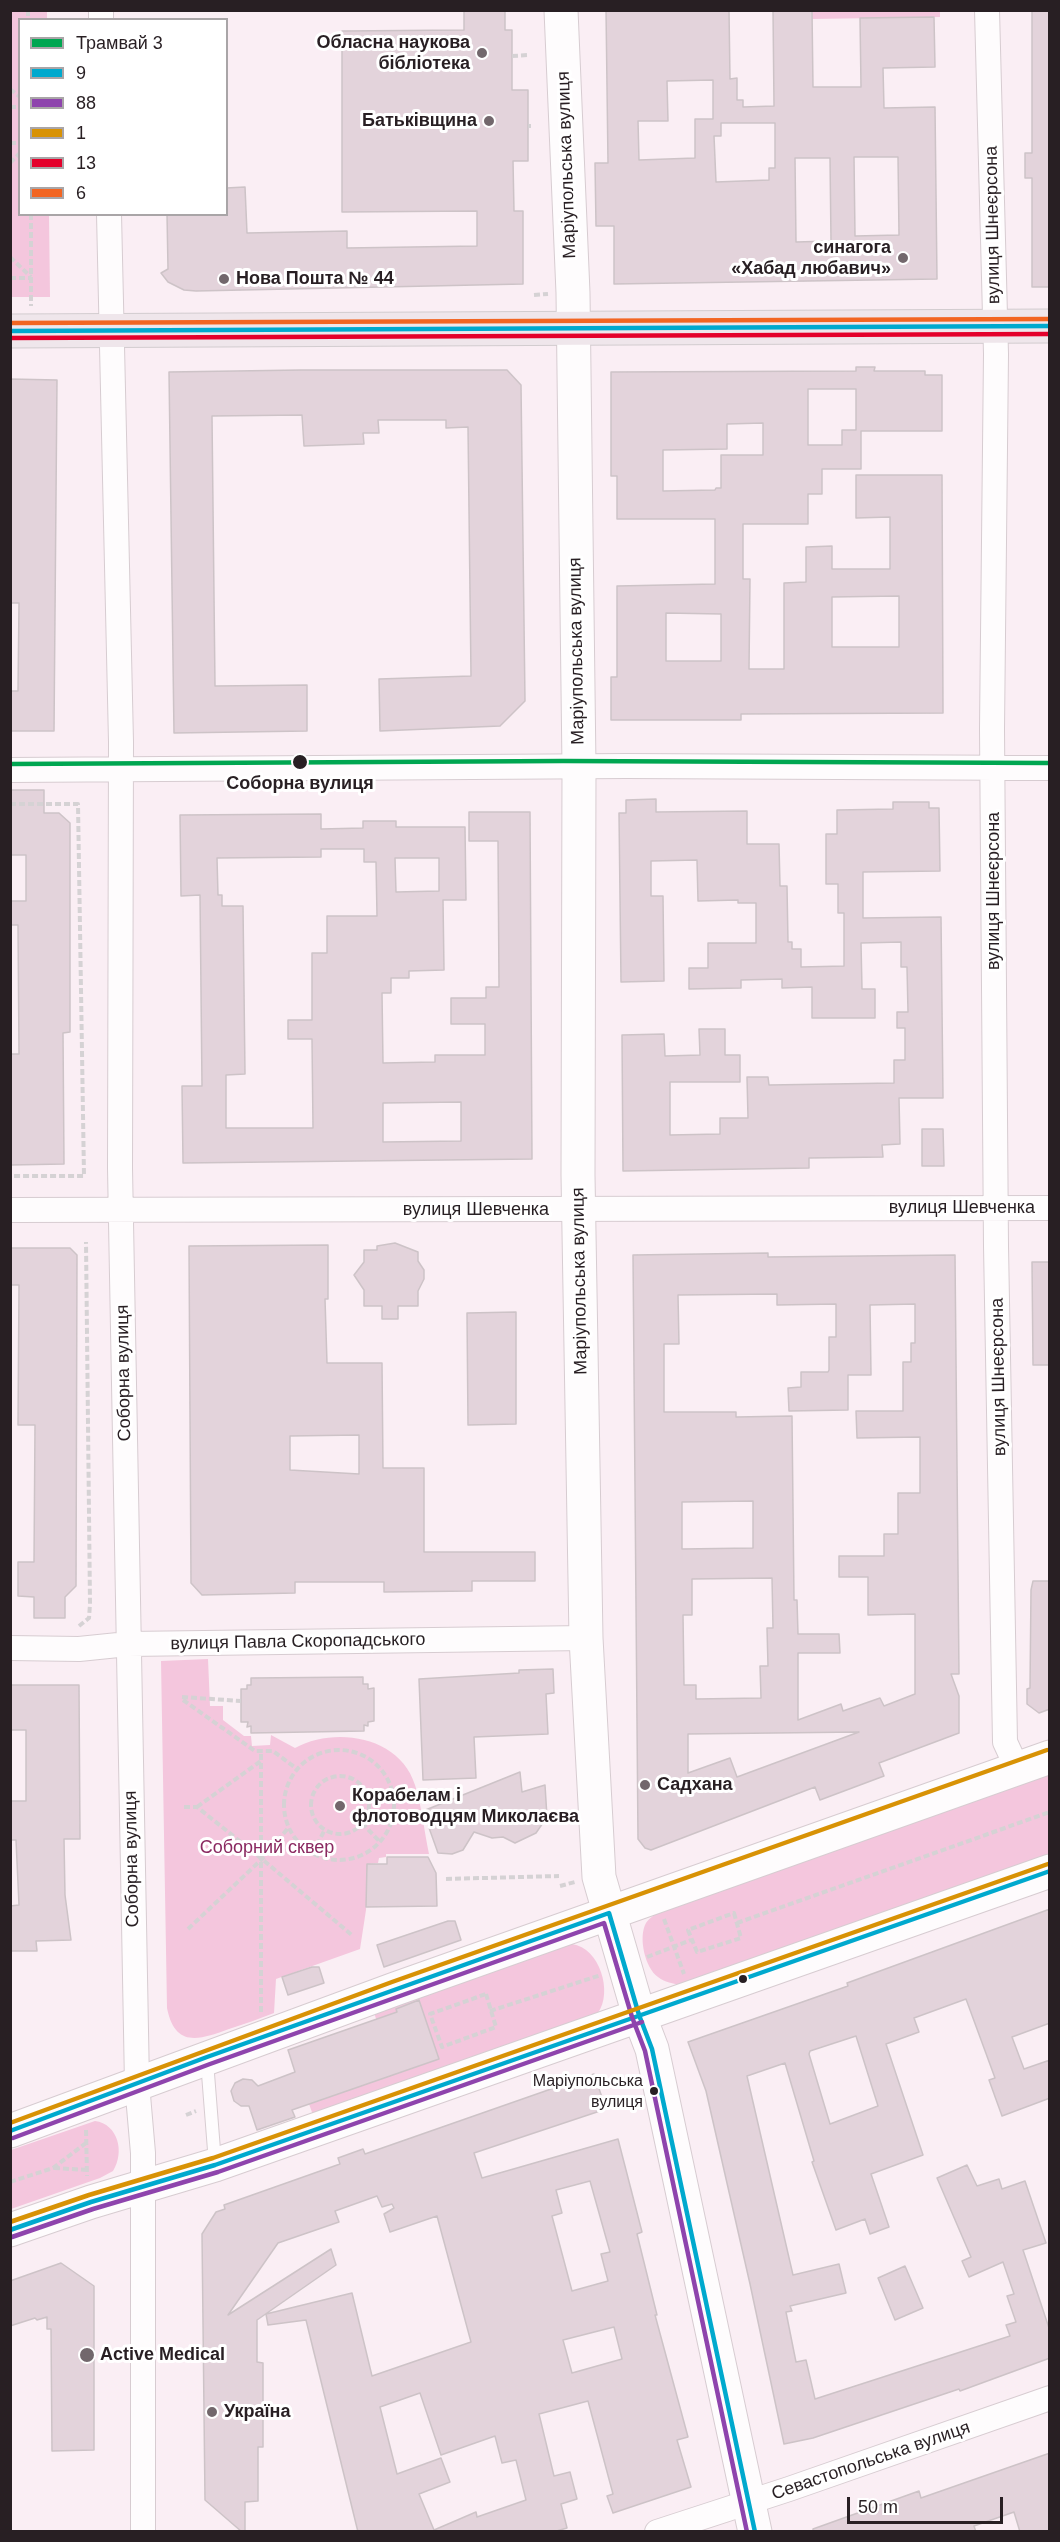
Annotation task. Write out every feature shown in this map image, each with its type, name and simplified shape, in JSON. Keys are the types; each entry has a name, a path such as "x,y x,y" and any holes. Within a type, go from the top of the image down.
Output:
{"main road":[{"path":"20,320 113,331 1050,326"}],"street":[{"name":"Маріупольська вулиця","path":"561,10 573,329 579,766 579,1209 586,1638 599,1877 639,2016 652,2049 752,2517"},
{"name":"вулиця Шнеєрсона","path":"987,10 995,326 992,768 996,1208 1005,1742 1017,1768"},
{"name":"Соборна вулиця","path":"109,216 121,769 121,1210 128,1644 137,2084 144,2187 143,2532"},
{"path":"10,770 579,766 1050,768"},
{"name":"вулиця Шевченка","path":"10,1210 1050,1208"},
{"name":"вулиця Павла Скоропадського","path":"10,1648 79,1649 128,1644 586,1638"},
{"path":"10,2131 207,2057 1050,1757"},
{"path":"10,2230 91,2202 215,2165 1050,1871"},
{"name":"Севастопольська вулиця","path":"657,2532 752,2517 1050,2398"}],"lane":[{"path":"207,2057 215,2165"}],"path":[{"path":"512,56 529,55"},
{"path":"20,320 31,278 31,216"},
{"path":"10,257 31,278"},
{"path":"10,278 31,278"},
{"path":"10,804 78,804 84,1176 10,1176"},
{"path":"78,1626 89,1618 90,1604 86,1242"},
{"path":"241,1701 183,1698 255,1751 273,1751 297,1770"},
{"path":"337,1750 364,1755 379,1766 389,1781 394,1799 390,1826 380,1842 367,1852 344,1859 328,1858 313,1852 300,1842 290,1827 285,1803 288,1785 297,1770 319,1754 337,1750"},
{"path":"261,1751 261,2013"},
{"path":"184,1807 197,1807 261,1761"},
{"path":"333,1776 352,1778 366,1791 369,1806 362,1823 342,1834 325,1829 315,1819 311,1800 317,1787 333,1776"},
{"path":"197,1807 353,1936"},
{"path":"737,1923 1050,1812"},
{"path":"362,1823 380,1842"},
{"path":"188,1929 262,1859 290,1827"},
{"path":"313,1852 325,1829"},
{"path":"446,1880 559,1876"},
{"path":"660,1910 688,1983"},
{"path":"734,1913 737,1923 741,1938 697,1952 688,1930 734,1913"},
{"path":"490,2011 583,1982 691,1940"},
{"path":"486,1994 490,2011 496,2027 442,2047 430,2014 486,1994"},
{"path":"85,2123 88,2170 86,2183"},
{"path":"10,2182 53,2168 87,2143"},
{"path":"53,2168 88,2170"}],"green space":[{"path":"10,11 47,11 47,18 18,18 18,216 49,216 50,297 11,297"},
{"path":"812,11 940,11 940,17 812,19"},
{"name":"Соборний сквер","path":"208,1659 210,1706 223,1706 223,1720 244,1736 251,1736 252,1746 270,1745 271,1735 295,1748 311,1741 347,1737 381,1746 396,1755 407,1768 415,1785 429,1854 386,1854 386,1857 379,1858 378,1863 367,1864 366,1910 360,1949 276,1979 274,2013 208,2036 190,2038 176,2030 167,2008 161,1661"},
{"path":"1049,1770 1049,1855 681,1985 660,1979 653,1973 646,1960 643,1944 644,1929 647,1921 661,1910"},
{"path":"572,1944 582,1947 590,1954 601,1972 604,1994 598,2013 313,2115 309,2104 396,2074 374,2013 560,1946"},
{"path":"95,2121 109,2127 117,2140 119,2148 117,2164 113,2171 100,2178 11,2209 11,2150"}],"building":[{"path":"464,10 505,10 505,30 512,30 512,90 528,90 528,161 513,161 514,211 523,211 523,284 196,291 184,290 168,282 161,273 168,269 167,216 228,216 228,188 245,187 247,233 347,231 347,248 477,246 477,211 342,212 342,31 464,30"},
{"path":"606,10 729,10 730,79 737,78 737,100 743,100 743,107 774,106 773,10 812,10 813,87 861,87 860,18 934,17 935,67 883,68 884,108 935,107 937,279 614,284 614,226 596,226 595,163 608,163","holes":["713,80 713,119 695,119 695,158 639,160 638,121 668,121 667,81","721,123 775,123 775,168 769,168 769,180 716,182 714,136 721,136","854,157 898,157 899,235 855,236","795,158 830,158 831,241 796,242"]},
{"path":"1032,10 1050,10 1050,287 1032,287 1032,178 1025,178 1025,153 1032,153"},
{"path":"856,367 875,367 874,371 925,371 925,375 942,375 942,431 861,431 861,469 822,469 822,494 808,494 808,524 743,524 743,579 750,579 749,669 784,669 784,583 806,582 806,547 832,546 832,569 890,569 890,517 856,518 856,475 942,475 943,713 741,714 741,720 611,720 611,677 617,677 617,586 715,584 715,519 617,519 617,476 611,476 611,372 856,371","holes":["808,389 856,389 856,430 842,430 842,445 808,445","763,423 763,455 721,455 721,488 663,491 663,450 727,449 727,424","899,596 899,647 832,647 832,597","666,613 721,614 721,661 666,661"]},
{"path":"507,370 521,385 525,701 500,726 380,731 379,679 471,676 468,427 446,428 446,420 378,420 379,433 363,433 364,444 304,446 302,415 212,416 215,686 307,685 307,731 174,733 169,372"},
{"path":"10,379 57,380 54,731 10,731 10,691 18,691 19,603 10,603"},
{"path":"10,790 44,790 44,813 59,813 70,823 70,1032 63,1033 64,1164 10,1165 10,1054 19,1054 18,925 10,925 10,901 26,901 26,855 10,855"},
{"path":"656,799 656,812 747,811 747,844 779,844 780,886 787,886 788,942 792,942 792,949 801,949 801,967 844,966 844,913 838,913 838,884 826,884 826,834 837,834 837,810 893,809 893,802 929,802 929,808 939,808 940,871 863,872 863,918 941,917 943,1098 899,1098 900,1144 882,1145 883,1157 809,1158 809,1168 623,1171 622,1035 664,1034 665,1056 700,1055 699,1029 725,1029 725,1055 740,1055 740,1082 670,1082 670,1135 720,1134 720,1118 748,1118 747,1077 768,1077 769,1085 894,1083 894,1060 905,1060 905,1028 897,1028 897,1012 908,1012 907,967 901,967 901,942 861,943 862,989 875,989 875,1018 812,1018 812,987 782,988 782,979 741,980 741,988 689,989 689,968 708,968 708,943 756,943 756,903 738,903 738,900 698,901 697,860 651,861 651,896 663,896 664,981 621,982 619,813 626,813 626,800"},
{"path":"469,812 530,812 532,1159 183,1163 182,1086 202,1086 200,895 181,896 180,815 321,814 321,829 363,828 363,821 396,821 396,827 465,827 466,900 443,900 444,970 409,971 409,978 391,978 391,993 382,993 383,1063 435,1062 435,1055 485,1055 485,1024 451,1024 451,998 486,998 486,987 499,987 498,841 469,841","holes":["321,849 364,849 364,862 376,862 377,916 327,916 327,953 312,953 312,1020 288,1020 288,1039 312,1039 313,1128 226,1128 226,1075 245,1074 243,906 222,906 222,895 218,895 217,858 321,857","395,858 439,858 439,891 396,892","461,1102 461,1141 383,1142 383,1103"]},
{"path":"922,1129 943,1129 944,1166 922,1166"},
{"path":"395,1243 418,1252 418,1261 424,1270 424,1279 418,1291 418,1306 398,1306 398,1319 382,1319 382,1306 364,1306 364,1290 354,1275 364,1262 364,1250 377,1250 377,1246"},
{"path":"328,1245 328,1299 325,1299 327,1363 382,1363 383,1468 424,1468 424,1552 535,1552 535,1581 472,1581 472,1591 384,1592 384,1582 295,1582 295,1593 202,1595 191,1583 189,1246","holes":["359,1435 359,1474 290,1470 290,1436"]},
{"path":"10,1248 70,1248 77,1255 76,1586 65,1597 65,1618 34,1618 34,1597 18,1596 18,1562 34,1562 35,1425 18,1425 19,1285 10,1285"},
{"path":"768,1253 768,1257 955,1255 959,1674 951,1674 959,1696 959,1733 879,1763 884,1776 820,1800 815,1787 651,1850 645,1848 638,1839 633,1255","holes":["777,1294 777,1305 836,1304 836,1337 829,1337 829,1370 828,1372 801,1372 801,1387 788,1388 789,1411 848,1410 848,1375 871,1375 870,1305 915,1304 915,1343 911,1343 911,1362 903,1362 903,1411 856,1411 857,1438 920,1437 920,1493 898,1493 898,1534 884,1534 884,1556 839,1556 839,1577 868,1577 868,1615 915,1614 915,1694 884,1706 880,1698 843,1711 841,1704 798,1720 798,1653 840,1653 839,1634 798,1634 797,1600 794,1600 792,1416 736,1417 736,1412 664,1412 664,1344 679,1344 678,1295","753,1501 753,1548 682,1549 682,1502","772,1578 773,1628 767,1628 768,1666 760,1666 761,1698 696,1699 696,1685 684,1685 683,1615 692,1615 692,1579","859,1732 737,1777 730,1758 688,1773 688,1734"]},
{"path":"1032,1262 1050,1262 1050,1365 1033,1365"},
{"path":"516,1312 516,1424 468,1425 467,1313"},
{"path":"1033,1581 1050,1581 1050,1709 1039,1713 1027,1704 1027,1689 1030,1688"},
{"path":"553,1669 554,1693 546,1694 548,1734 474,1737 476,1778 423,1780 419,1679"},
{"path":"363,1677 363,1684 368,1684 368,1689 374,1688 374,1721 368,1722 368,1726 364,1725 364,1731 251,1733 251,1726 247,1727 248,1722 241,1722 241,1689 247,1689 247,1685 251,1685 251,1678"},
{"path":"10,1685 79,1685 80,1839 64,1839 65,1895 71,1940 36,1941 37,1951 10,1951 10,1906 19,1905 16,1840 10,1840 10,1801 26,1801 26,1730 10,1730"},
{"path":"520,1772 522,1792 545,1785 547,1817 536,1833 515,1843 503,1837 492,1838 474,1832 463,1850 452,1854 438,1853 423,1811"},
{"path":"387,1857 428,1857 436,1873 437,1906 366,1907 367,1864 387,1864"},
{"path":"1050,1909 1050,2023 1012,2037 1024,2069 1050,2060 1050,2098 1002,2116 989,2080 995,2078 966,1999 914,2018 919,2032 886,2044 923,2155 871,2174 889,2227 870,2234 865,2219 836,2230 812,2162 814,2161 785,2063 747,2076 793,2275 839,2264 846,2293 790,2306 792,2311 786,2312 796,2362 806,2360 815,2399 1010,2336 1006,2325 1016,2322 1007,2296 1014,2294 1003,2262 969,2277 962,2261 971,2257 937,2178 967,2165 977,2186 999,2179 1002,2189 1025,2181 1046,2243 1023,2250 1050,2331 1050,2358 960,2391 959,2389 813,2438 784,2444 706,2091 688,2042 848,1986 847,1983","holes":["856,2036 878,2106 830,2124 810,2051"]},
{"path":"448,1921 455,1921 461,1940 384,1967 377,1945"},
{"path":"312,1967 319,1967 324,1983 288,1995 282,1977"},
{"path":"419,2000 439,2059 292,2110 295,2117 257,2130 249,2106 241,2106 234,2101 231,2091 235,2083 243,2079 252,2080 258,2086 295,2072 288,2050 397,2012 396,2009"},
{"path":"594,2074 606,2109 474,2153 482,2178 618,2139 642,2232 637,2234 657,2315 655,2315 688,2437 677,2440 691,2487 613,2513 607,2496 613,2494 588,2401 539,2414 554,2476 570,2472 577,2499 561,2504 567,2528 553,2532 358,2532 306,2320 268,2325 266,2314 352,2293 372,2376 471,2342 437,2216 390,2232 384,2214 394,2208 392,2204 382,2207 377,2196 335,2211 339,2222 278,2243 228,2315 331,2249 336,2265 257,2320 257,2362 263,2363 263,2447 258,2447 258,2501 245,2502 245,2532 242,2532 205,2500 202,2234 216,2212 225,2209 224,2205 340,2164 338,2158 363,2149 365,2154","holes":["590,2181 610,2252 601,2254 608,2281 572,2291 552,2216 562,2213 556,2190","614,2327 622,2359 572,2373 563,2340","420,2393 441,2455 495,2436 502,2463 516,2460 526,2500 477,2517 476,2512 434,2530 419,2494 450,2482 441,2458 397,2474 380,2407"]},
{"path":"61,2263 94,2286 94,2450 52,2451 51,2329 47,2329 47,2317 37,2320 35,2318 10,2326 10,2281"},
{"path":"905,2266 923,2308 895,2320 878,2278"},
{"path":"1050,2453 1050,2532 1020,2532 1014,2512 974,2526 976,2532 813,2532 813,2529 919,2491 921,2498"}],"tram line":[{"name":"3","path":"10,764 563,761 1050,763"}],"transit line":[{"name":"6","path":"10,323 1050,319"},
{"name":"9","path":"10,331 1050,326"},
{"name":"13","path":"10,338 1050,334"},
{"name":"1","path":"10,2123 392,1982 1047,1750"},
{"name":"1","path":"10,2222 89,2195 213,2158 1048,1864"},
{"name":"9","path":"10,2230 91,2202 215,2165 1050,1871"},
{"name":"9","path":"10,2131 207,2057 609,1913 639,2015 652,2049 755,2532"},
{"name":"88","path":"13,2138 210,2064 604,1923 632,2017 645,2051 747,2532"},
{"name":"88","path":"12,2237 93,2209 218,2172 642,2022"}],"place":[{"name":"Обласна наукова бібліотека","path":"482,53"},
{"name":"Батьківщина","path":"489,121"},
{"name":"синагога «Хабад любавич»","path":"903,258"},
{"name":"Нова Пошта № 44","path":"224,279"},
{"name":"Соборна вулиця","path":"300,762"},
{"name":"Садхана","path":"645,1785"},
{"name":"Корабелам і флотоводцям Миколаєва","path":"340,1806"},
{"name":"Маріупольська вулиця","path":"654,2091"},
{"name":"Active Medical","path":"87,2355"},
{"name":"Україна","path":"212,2412"}]}
